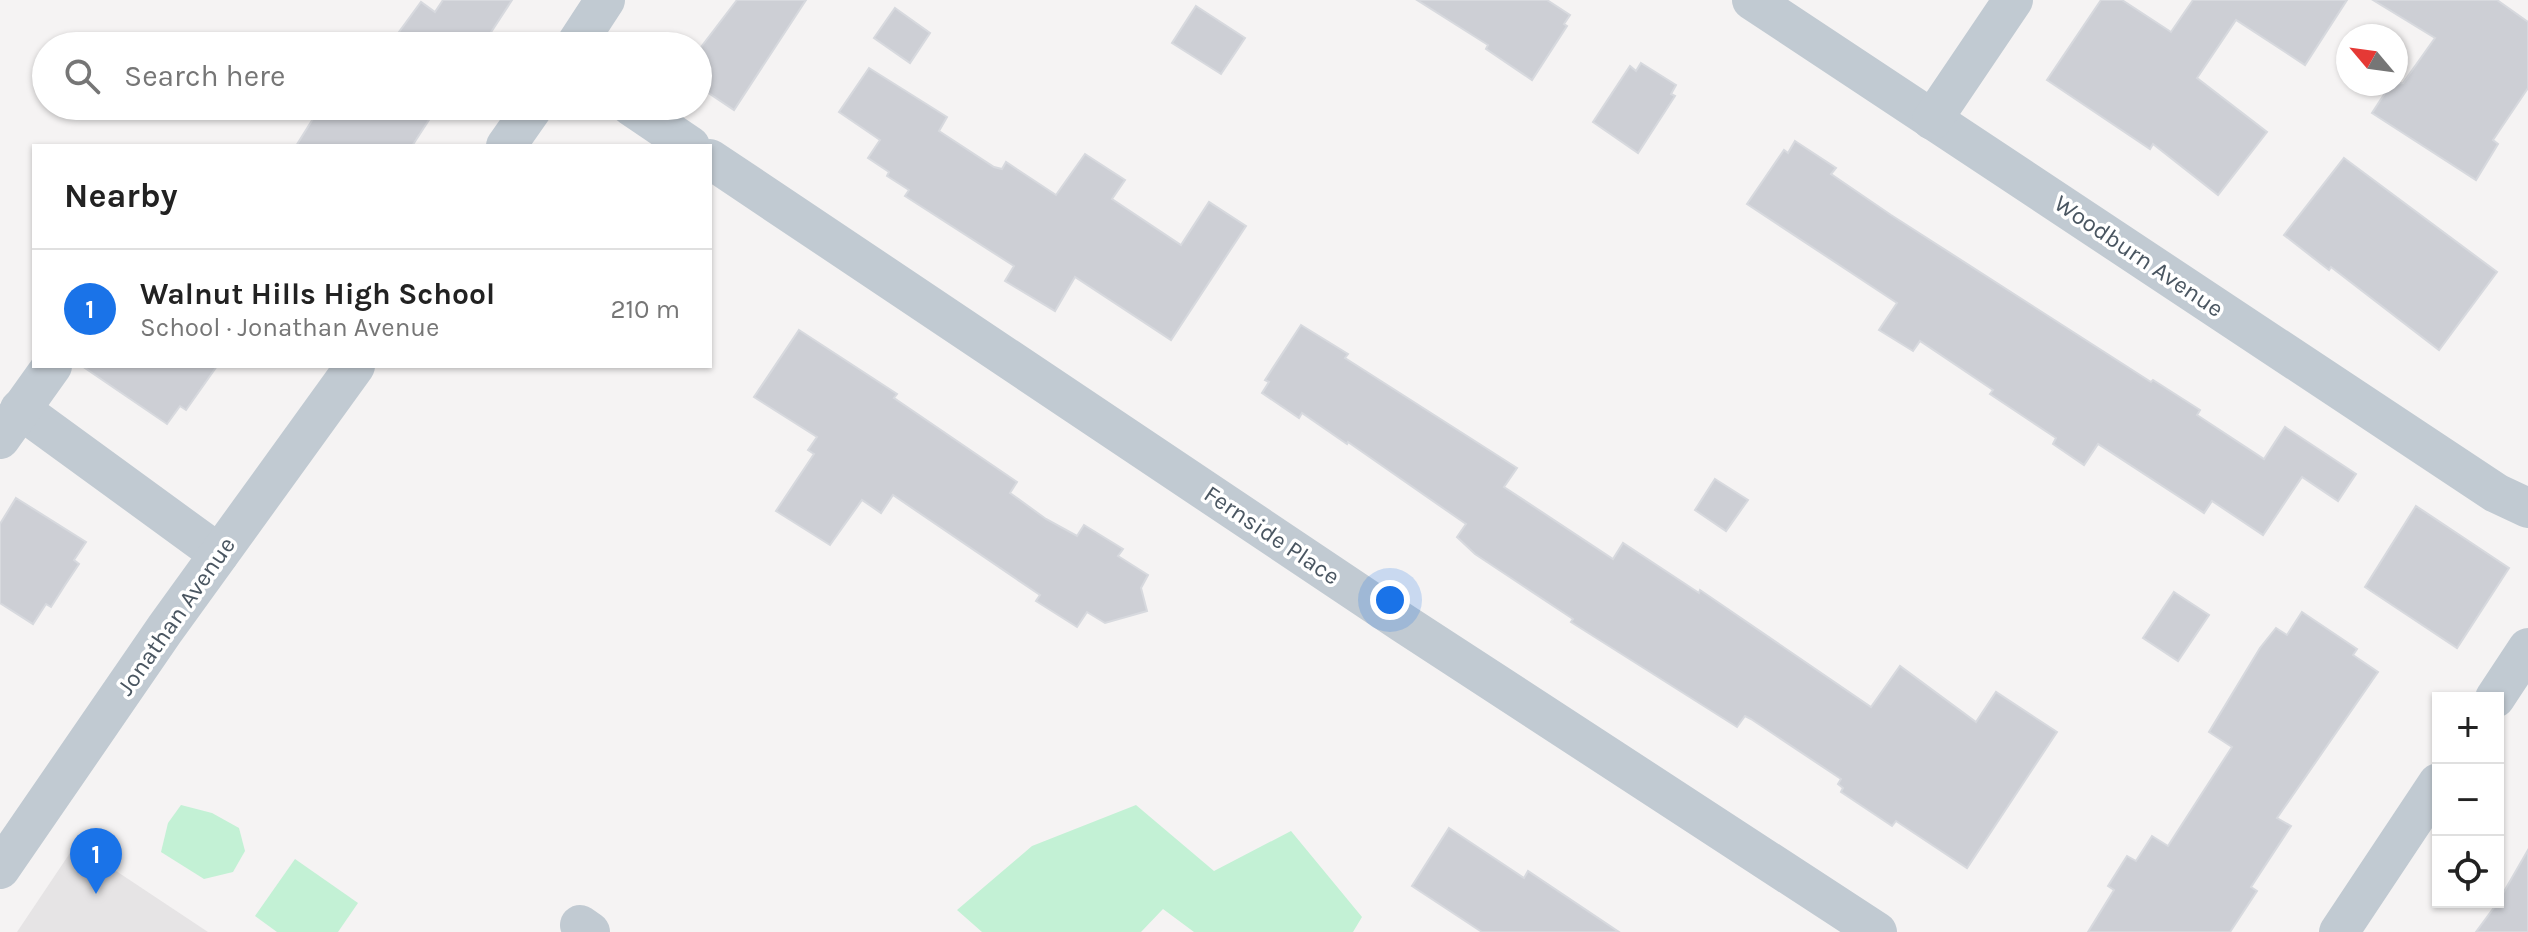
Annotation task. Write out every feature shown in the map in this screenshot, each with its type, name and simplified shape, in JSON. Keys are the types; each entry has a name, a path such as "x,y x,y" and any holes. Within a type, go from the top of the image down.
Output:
{"street":[{"path":"584,32 605,0"},
{"name":"Woodburn Avenue","path":"1752,0 2496,493 2528,508"},
{"path":"1932,120 2013,0"},
{"path":"507,144 524,120"},
{"path":"652,120 687,144"},
{"name":"Fernside Place","path":"712,160 1390,615 1877,932"},
{"path":"51,368 10,424 219,554"},
{"name":"Jonathan Avenue","path":"0,869 219,554 354,368"},
{"path":"2499,692 2528,648"},
{"path":"2339,932 2432,792"}],"shaded area":[{"path":"76,844 92,855 208,932 17,932"}],"green space":[{"path":"181,805 212,813 239,828 245,851 233,872 204,879 161,852 168,823"},
{"path":"1136,805 1214,871 1291,831 1362,917 1353,932 1194,932 1163,909 1141,932 982,932 957,910 1032,846"},
{"path":"295,859 358,903 338,932 277,932 255,916"}],"building":[{"path":"443,0 512,0 491,32 399,32 421,2 435,12"},
{"path":"737,0 806,0 734,110 712,95 712,33"},
{"path":"1417,0 1547,0 1570,15 1564,24 1567,26 1532,80 1486,49 1488,45"},
{"path":"2101,0 2122,0 2171,32 2193,0 2347,0 2305,65 2236,20 2197,78 2267,132 2218,195 2153,144 2150,149 2047,80"},
{"path":"2373,0 2497,0 2528,22 2528,88 2493,140 2498,144 2476,180 2372,113 2383,96 2408,96 2408,76 2435,38"},
{"path":"1196,6 1245,38 1221,74 1172,43"},
{"path":"895,8 930,33 910,63 874,38"},
{"path":"1641,63 1676,85 1671,94 1675,96 1638,153 1593,122 1630,66 1636,71"},
{"path":"869,68 947,117 939,131 994,167 1002,169 1006,162 1056,195 1085,154 1125,180 1112,199 1181,245 1209,202 1246,226 1171,340 1075,277 1055,311 1005,281 1014,266 905,196 909,190 887,176 889,172 868,158 880,140 839,112"},
{"path":"312,120 429,120 413,144 297,144"},
{"path":"1795,141 1836,168 1831,174 1891,215 2151,382 2153,380 2200,410 2197,415 2264,459 2285,427 2356,474 2338,501 2302,477 2263,535 2212,501 2204,513 2098,444 2084,465 2053,444 2056,438 1990,394 1993,390 1920,341 1913,351 1879,330 1897,303 1747,204 1784,150 1788,153"},
{"path":"2344,158 2497,272 2439,350 2284,235"},
{"path":"1301,325 1348,354 1345,358 1517,468 1504,487 1613,559 1623,543 1699,593 1700,590 1871,707 1900,666 1976,722 1996,692 2057,732 1967,868 1896,821 1892,826 1841,792 1843,788 1838,784 1841,779 1751,719 1745,716 1737,727 1571,622 1573,619 1475,554 1457,537 1466,524 1348,442 1302,413 1299,418 1262,393 1269,382 1265,380"},
{"path":"799,330 897,394 894,398 1017,482 1010,493 1046,519 1077,536 1084,525 1123,549 1118,556 1148,575 1141,588 1147,611 1105,623 1087,612 1077,627 1036,601 1040,595 893,495 881,513 862,500 830,545 776,511 814,454 808,450 817,437 754,397"},
{"path":"85,368 216,368 186,410 180,406 167,424"},
{"path":"1715,479 1748,500 1726,531 1695,510"},
{"path":"16,498 86,542 74,560 79,564 51,607 46,604 33,624 0,603 0,524"},
{"path":"2416,506 2509,568 2457,648 2365,587"},
{"path":"2174,592 2209,615 2178,661 2143,638"},
{"path":"2302,612 2357,649 2353,655 2378,672 2277,818 2291,826 2251,887 2257,891 2230,932 2088,932 2114,890 2108,886 2127,856 2136,861 2152,836 2168,846 2232,747 2209,732 2260,648 2276,628 2287,635"},
{"path":"1449,828 1524,878 1528,871 1619,932 1482,932 1412,886"},
{"path":"2528,850 2528,932 2476,932 2494,908 2504,908 2504,892"}],"place":[{"name":"Walnut Hills High School","path":"96,894"}]}
